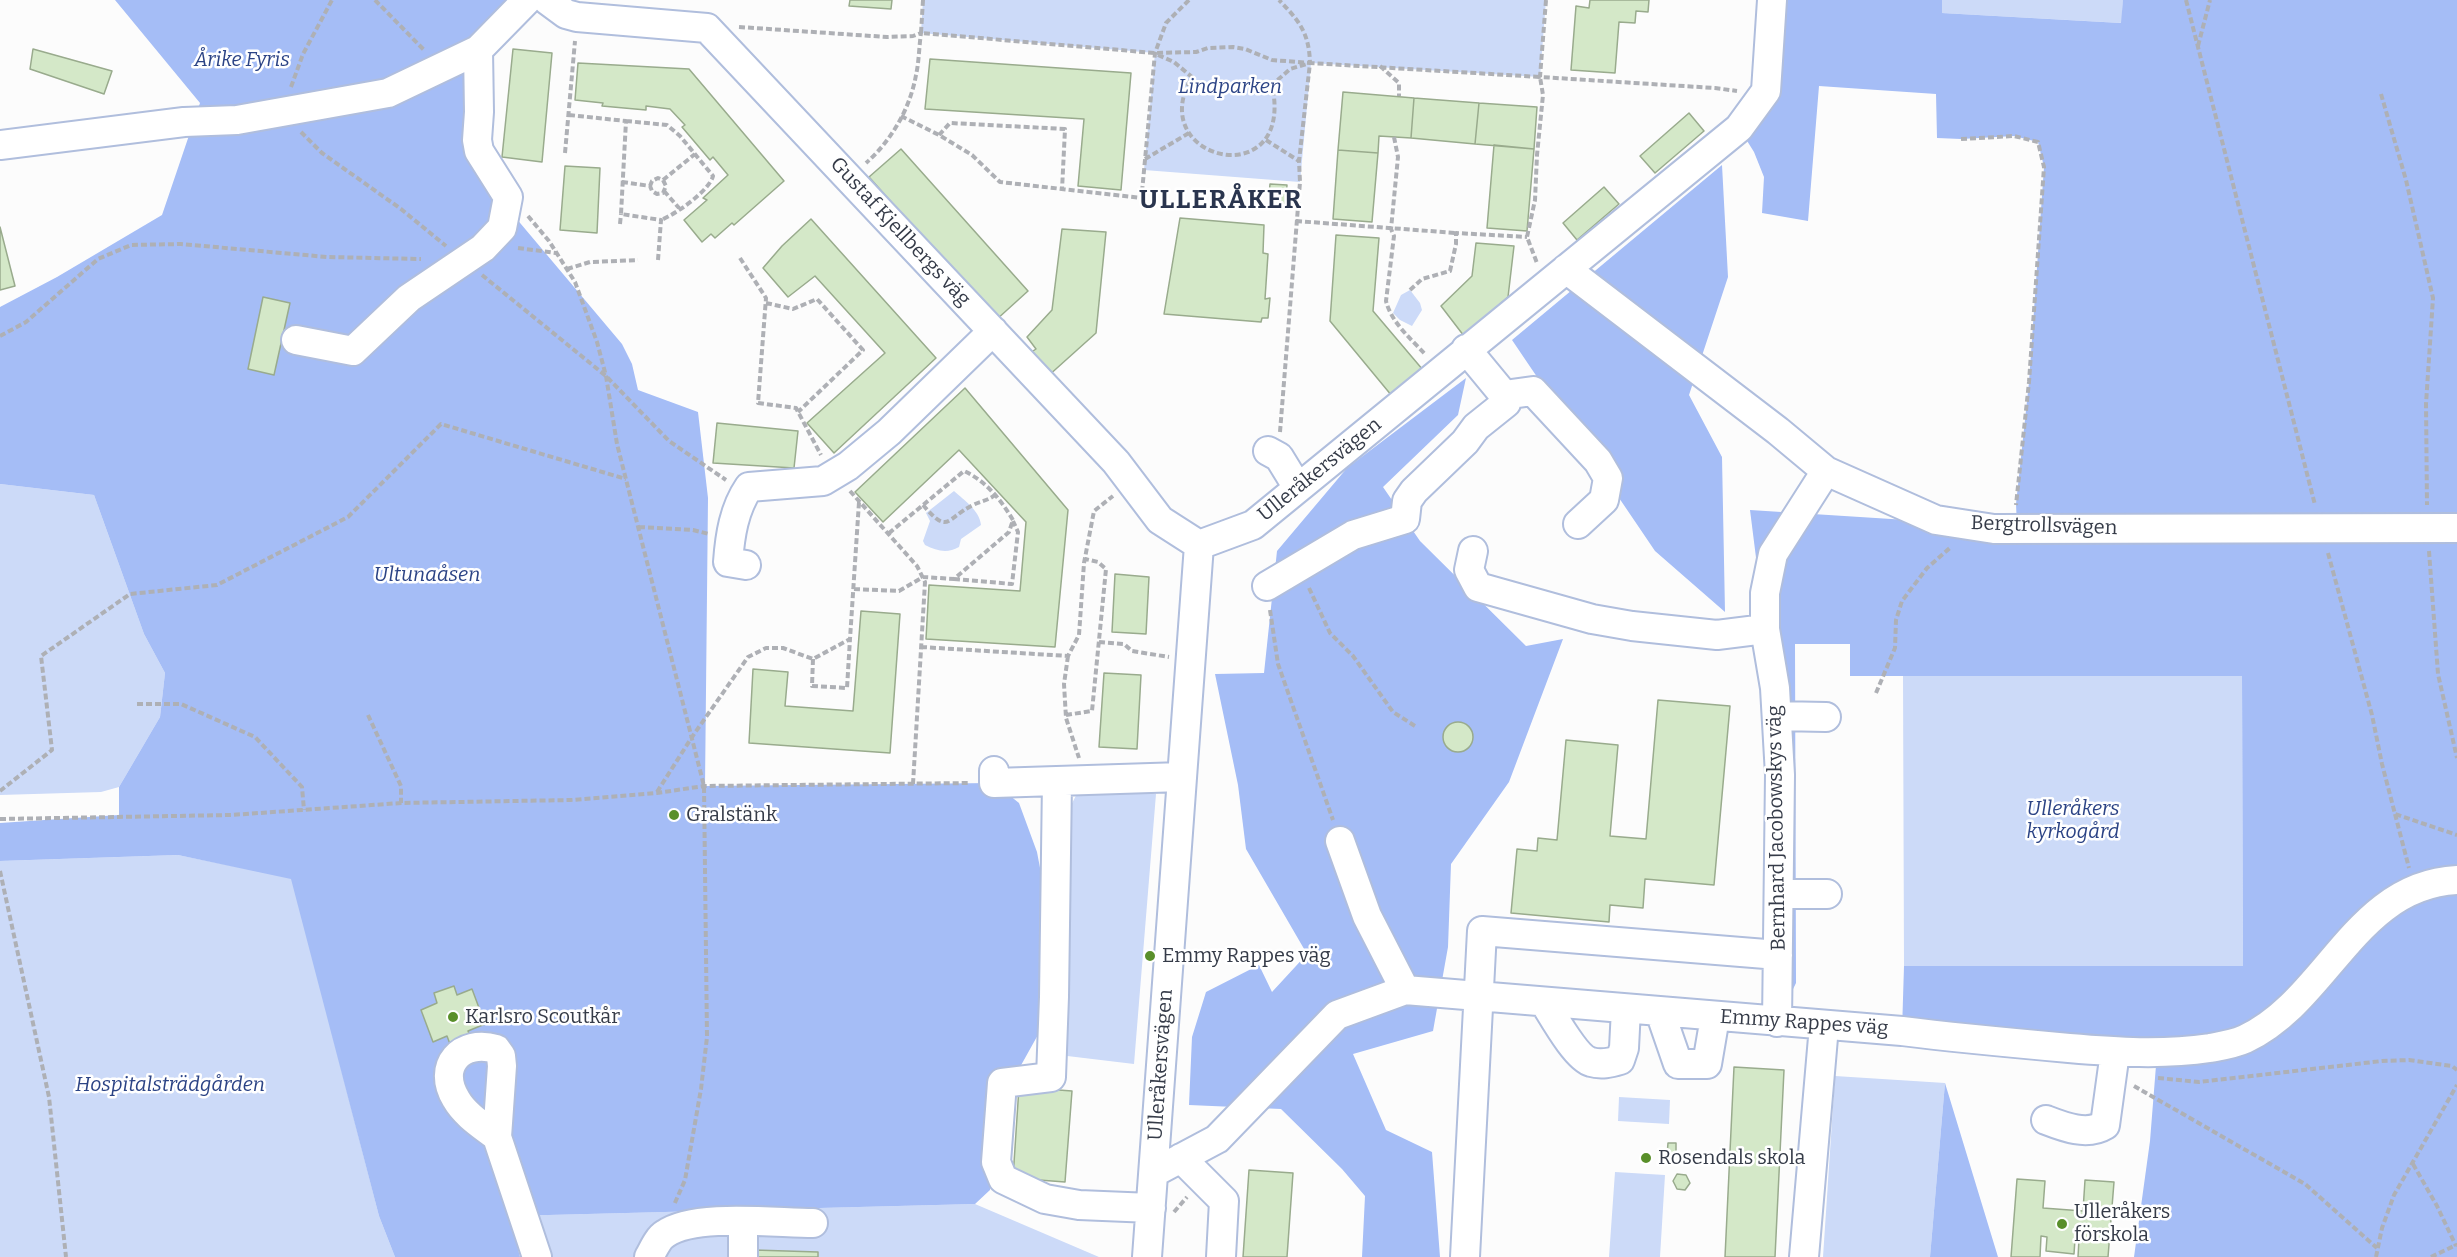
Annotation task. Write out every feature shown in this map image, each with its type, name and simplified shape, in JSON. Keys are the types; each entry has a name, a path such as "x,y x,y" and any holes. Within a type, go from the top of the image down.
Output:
{"street":[{"path":"0,145 184,122 237,120 388,93 478,50 527,0"},
{"name":"Ulleråkersvägen","path":"1147,1257 1199,545 1253,525 1566,269 1635,201 1739,128 1766,91 1772,0"},
{"path":"560,8 707,28"},
{"name":"Gustaf Kjellbergs väg","path":"707,28 1116,462 1160,520 1199,545"},
{"path":"296,340 353,351 409,298 464,261 502,228 508,197 479,152 477,140 478,50"},
{"name":"Bergtrollsvägen","path":"1566,269 1778,430 1826,471 1936,520 1994,529 2457,528"},
{"path":"746,565 728,562 730,539 739,502 749,487 822,481 848,466 889,432 993,331"},
{"path":"1267,586 1353,535 1406,519 1407,501 1414,491 1465,442 1476,427 1506,403 1504,395 1466,349"},
{"path":"1504,395 1533,391 1598,461 1608,478 1604,501 1578,524"},
{"path":"1274,454 1298,488"},
{"name":"Bernhard Jacobowskys väg","path":"1777,1022 1780,775 1775,688 1765,629 1765,593 1773,554 1826,471"},
{"path":"1473,551 1469,570 1478,587 1592,620 1717,635 1765,629"},
{"path":"1777,716 1826,717"},
{"path":"994,777 1071,780 1182,777"},
{"path":"1071,780 1054,997 1051,1077 1002,1083 996,1162 1003,1179 1045,1199 1079,1204 1151,1208"},
{"path":"1340,841 1367,916 1405,990"},
{"name":"Emmy Rappes väg","path":"1155,1172 1217,1139 1337,1015 1405,990 1902,1031 2114,1063 2157,1053 2190,1051 2244,1040 2287,1011 2371,916 2414,889 2442,880 2457,880"},
{"path":"1779,894 1827,894"},
{"path":"1465,1257 1482,931 1778,955"},
{"path":"1544,1002 1578,1053 1589,1062 1606,1064 1620,1060 1624,1048 1626,1009"},
{"path":"1660,1012 1678,1064 1707,1064 1715,1017"},
{"path":"1803,1257 1824,1026"},
{"path":"2046,1120 2081,1130 2100,1128 2105,1125 2114,1063"},
{"path":"497,1137 537,1257"},
{"path":"1181,1158 1224,1201 1221,1257"},
{"path":"656,1246 682,1225 701,1221 813,1223"},
{"path":"742,1257 743,1222"}],"path":[{"path":"281,113 303,54 333,0"},
{"path":"375,0 442,68"},
{"path":"850,178 880,150 910,98 916,74 923,0"},
{"path":"1142,192 1155,53 1166,23 1189,0"},
{"path":"1274,454 1296,221 1299,161 1310,63 1310,44 1302,26 1279,0"},
{"path":"1537,264 1527,237 1535,200 1536,155 1543,95 1540,77 1546,0"},
{"path":"2186,0 2322,530 2372,715 2384,775 2414,889"},
{"path":"2198,47 2210,0"},
{"path":"560,8 568,115 565,153"},
{"path":"707,28 759,27 887,37 914,36 921,33 1155,53 1196,52 1208,48 1233,47 1245,49 1272,60 1715,88 1747,92"},
{"path":"1155,53 1174,62 1192,77 1184,89 1180,111 1189,133 1202,147 1228,156 1254,150 1266,140 1272,129 1276,111 1272,85 1290,69 1310,63"},
{"path":"1380,66 1399,83 1399,96"},
{"path":"2381,94 2406,180 2433,298 2426,404 2427,528 2438,674 2457,758"},
{"path":"568,115 667,125 696,154 713,176 712,181 701,192 662,220 621,214"},
{"path":"901,116 972,155 1000,182 1142,198"},
{"path":"620,224 626,121"},
{"path":"939,135 950,123 1065,129 1062,190"},
{"path":"1145,159 1189,133"},
{"path":"1961,139 2014,136 2038,142 2044,167 2029,382 2016,504 2008,520 1994,529"},
{"path":"1394,137 1398,157 1391,229 1394,236 1386,302 1388,310 1401,328 1430,358"},
{"path":"1266,140 1299,161"},
{"path":"650,186 655,179 663,180 696,154"},
{"path":"650,186 657,194 664,191 666,186 663,180"},
{"path":"622,182 650,186"},
{"path":"664,191 679,208"},
{"path":"508,197 528,216 575,282 597,342 606,376 617,444 704,786 706,1036 701,1089 685,1180 656,1246"},
{"path":"658,260 662,220"},
{"path":"1296,221 1527,237"},
{"path":"1410,290 1422,279 1450,271 1456,233"},
{"path":"487,243 556,253"},
{"path":"0,336 26,322 98,260 131,245 181,244 327,257 464,261"},
{"path":"740,258 766,298 758,404 796,408 823,459 917,566 925,582 913,784"},
{"path":"567,269 590,262 612,263 638,260"},
{"path":"766,303 793,309 817,299 863,350 798,412"},
{"path":"606,376 669,441 721,479 749,487"},
{"path":"0,791 52,750 41,656 130,594 217,585 348,517 441,424 626,479"},
{"path":"854,589 899,591 923,577 1012,584 1018,532 1013,520 1003,503 977,477 964,471 888,534"},
{"path":"1071,780 1064,684 1068,656 1079,635 1085,559 1094,511 1131,484"},
{"path":"923,505 936,520 942,523 949,522 974,504 985,502 995,495"},
{"path":"813,659 812,686 847,688 859,501"},
{"path":"954,579 1009,532 1013,520"},
{"path":"638,526 693,530 730,539"},
{"path":"1876,693 1895,648 1896,620 1902,601 1927,568 1957,543"},
{"path":"1066,715 1092,711 1106,569 1098,562 1085,559"},
{"path":"1296,568 1315,597 1330,633 1353,656 1392,712 1415,726"},
{"path":"1267,586 1278,664 1340,841"},
{"path":"657,793 692,737 748,657 766,648 783,648 813,659 850,639"},
{"path":"1099,642 1124,644 1132,651 1174,657"},
{"path":"921,647 1068,656"},
{"path":"137,704 181,704 255,737 302,787 304,810"},
{"path":"368,715 401,786 401,803"},
{"path":"0,819 231,815 401,803 571,800 657,793 704,786 913,784 994,777"},
{"path":"2395,814 2457,835"},
{"path":"0,872 49,1097 66,1257"},
{"path":"2114,1063 2305,1184 2376,1248"},
{"path":"2376,1257 2376,1248 2394,1195 2457,1085"},
{"path":"2413,1164 2456,1245 2431,1257"}],"green space":[{"name":"Ultunaåsen","path":"115,0 527,0 478,50 478,173 622,344 632,364 638,390 698,412 708,498 705,786 994,783 1019,803 1037,852 1050,921 1044,1024 1000,1103 990,1190 975,1204 510,1216 520,1257 395,1257 379,1216 291,879 178,855 0,861 0,823 119,815 119,787 160,717 165,673 144,634 94,495 0,484 0,307 57,277 162,215 200,103"},
{"name":"Lindparken","path":"923,0 1546,0 1540,77 1311,63 1300,182 1144,170 1155,53 921,33"},
{"path":"1784,0 1942,0 1942,13 2121,23 2123,0 2457,0 2457,1257 2134,1257 2150,1141 2157,1053 1902,1031 1904,966 2243,966 2242,676 1850,676 1850,644 1795,644 1796,983 1777,1022 1765,629 1750,510 2017,527 2016,504 2029,382 2044,167 2038,142 2014,136 1937,138 1936,94 1819,86 1808,221 1762,213 1764,177 1754,152 1739,128"},
{"path":"1942,0 2123,0 2122,23 1942,13"},
{"path":"1722,165 1728,277 1689,395 1722,457 1725,612 1655,551 1512,340"},
{"path":"1410,290 1420,303 1422,310 1412,326 1400,320 1393,313 1401,295"},
{"path":"1466,378 1458,415 1383,487 1420,541 1526,646 1563,639 1509,782 1451,864 1448,947 1433,1031 1353,1054 1386,1130 1432,1152 1440,1257 1362,1257 1365,1196 1342,1169 1281,1109 1189,1105 1192,1037 1206,992 1259,965 1272,992 1307,954 1246,849 1238,785 1215,674 1264,673 1277,551 1347,468"},
{"path":"0,484 94,495 144,634 165,673 160,717 119,787 101,792 0,795"},
{"path":"954,491 975,510 981,525 961,539 959,547 942,551 934,549 925,545 923,541 930,521 926,513"},
{"name":"Ulleråkers kyrkogård","path":"1903,676 2242,676 2243,966 1904,966"},
{"path":"1084,780 1156,794 1134,1064 1059,1055 1065,817"},
{"name":"Hospitalsträdgården","path":"178,855 292,878 379,1216 395,1257 0,1257 0,861"},
{"path":"1835,1076 1945,1083 1930,1257 1823,1257"},
{"path":"1945,1083 1998,1257 1930,1257"},
{"path":"1619,1097 1670,1100 1669,1124 1618,1121"},
{"path":"1615,1172 1665,1175 1660,1257 1609,1257"},
{"path":"975,1204 1099,1257 520,1257 509,1216"}],"building":[{"path":"850,0 892,0 891,9 849,6"},
{"path":"1590,0 1649,0 1648,12 1636,11 1635,23 1619,22 1615,73 1571,70 1576,6 1589,8"},
{"path":"33,49 112,71 104,94 30,69"},
{"path":"513,49 552,53 542,162 502,157"},
{"path":"930,59 1131,73 1121,190 1078,186 1084,119 925,109"},
{"path":"578,63 689,69 784,181 734,225 732,223 715,238 711,234 702,242 684,220 707,200 703,198 728,175 713,157 710,160 682,127 685,125 670,109 646,106 646,110 602,106 603,103 575,100"},
{"path":"1343,92 1414,98 1411,138 1379,136 1378,153 1338,150"},
{"path":"1414,98 1479,103 1475,144 1411,138"},
{"path":"1479,103 1537,107 1534,149 1475,144"},
{"path":"1689,113 1704,131 1655,173 1640,156"},
{"path":"1494,145 1534,149 1527,231 1487,228"},
{"path":"901,149 1028,291 996,320 869,177"},
{"path":"1338,150 1378,153 1372,222 1333,219"},
{"path":"565,166 600,168 597,233 560,230"},
{"path":"1270,184 1287,185 1285,209 1268,207"},
{"path":"1604,187 1619,204 1577,240 1563,223"},
{"path":"1180,218 1264,225 1263,253 1268,254 1265,299 1270,298 1268,318 1262,318 1261,322 1164,314"},
{"path":"811,219 936,358 834,453 807,423 885,353 815,276 788,297 763,268 782,246"},
{"path":"0,227 15,286 0,290"},
{"path":"1062,229 1106,232 1096,333 1047,377 1027,355 1036,349 1027,337 1052,310"},
{"path":"1336,235 1379,238 1373,311 1423,370 1392,396 1330,321"},
{"path":"1476,243 1514,246 1508,297 1464,336 1441,306 1472,276"},
{"path":"263,297 290,303 274,375 248,369"},
{"path":"965,388 1068,510 1055,647 926,639 929,585 1020,591 1026,522 959,450 883,522 855,492"},
{"path":"717,423 798,431 794,468 713,463"},
{"path":"1115,574 1149,577 1146,634 1112,632"},
{"path":"861,611 900,614 890,753 749,743 753,669 788,672 785,706 853,711"},
{"path":"1104,673 1141,675 1137,749 1099,747"},
{"path":"1658,700 1730,706 1714,885 1645,879 1643,908 1610,905 1609,922 1511,913 1517,849 1537,851 1538,838 1557,840 1566,740 1618,745 1610,836 1646,839"},
{"path":"1458,722 1464,723 1472,731 1472,743 1464,751 1458,752 1452,751 1444,743 1443,737 1444,731 1452,723"},
{"name":"Karlsro Scoutkår","path":"454,986 457,995 472,989 485,1024 468,1031 470,1036 450,1044 447,1036 433,1042 421,1010 437,1003 434,993"},
{"path":"1734,1067 1784,1070 1775,1257 1725,1257"},
{"path":"1019,1087 1072,1091 1065,1182 1013,1178"},
{"path":"1668,1143 1676,1143 1676,1155 1667,1155"},
{"path":"1249,1170 1293,1173 1287,1257 1243,1257"},
{"path":"1677,1174 1686,1175 1690,1183 1685,1190 1677,1189 1673,1181"},
{"name":"Ulleråkers förskola","path":"2017,1179 2045,1181 2043,1208 2083,1211 2085,1180 2114,1182 2108,1257 2078,1257 2079,1239 2075,1239 2074,1254 2046,1251 2047,1237 2041,1236 2040,1257 2011,1257"},
{"path":"754,1250 818,1252 818,1257 753,1257"}],"place":[{"name":"Gralstänk","path":"674,815"},
{"name":"Emmy Rappes väg","path":"1150,956"},
{"name":"Karlsro Scoutkår","path":"453,1017"},
{"name":"Rosendals skola","path":"1646,1158"},
{"name":"Ulleråkers förskola","path":"2062,1224"}],"district":[{"name":"ULLERÅKER","path":"1221,201"}],"park label":[{"name":"Årike Fyris","path":"242,60"}]}
